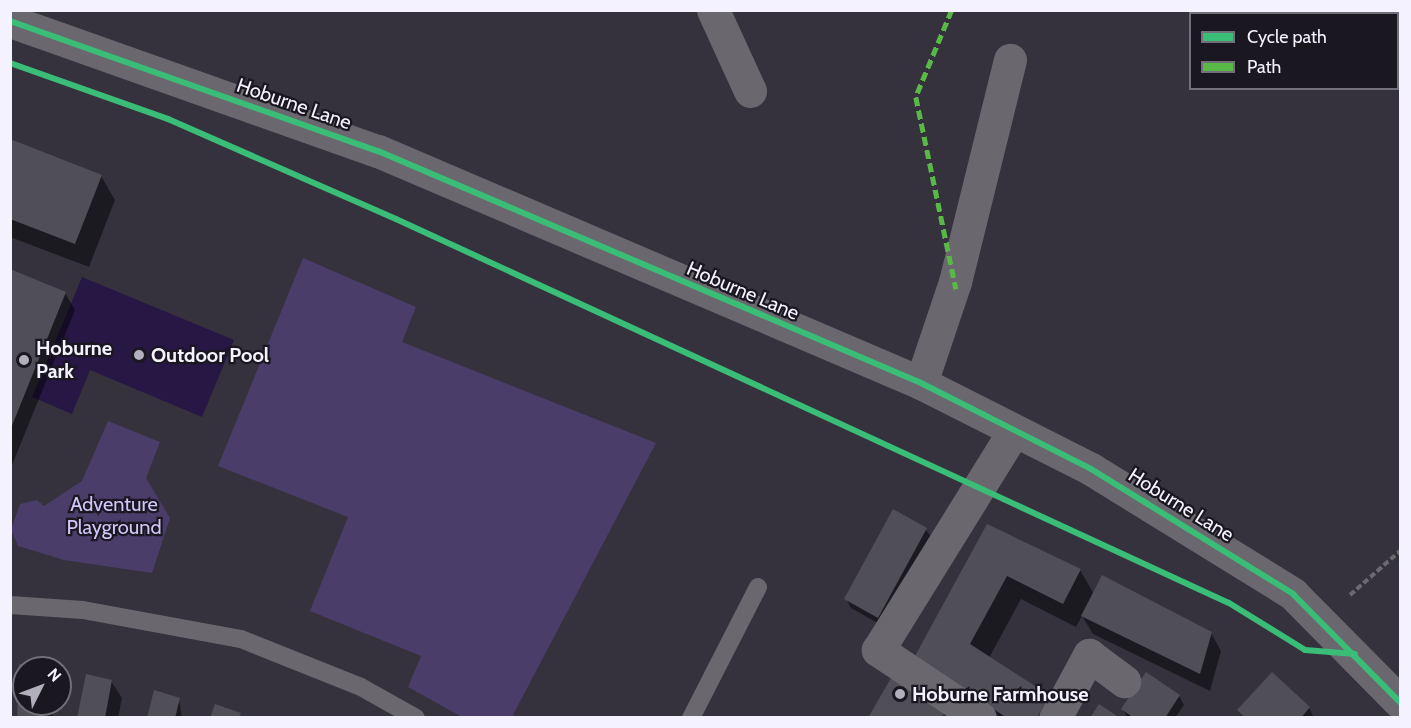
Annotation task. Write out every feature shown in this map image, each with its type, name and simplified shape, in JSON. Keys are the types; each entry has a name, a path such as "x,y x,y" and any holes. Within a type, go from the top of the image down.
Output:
{"street":[{"path":"713,10 750,90"},
{"name":"Hoburne Lane","path":"10,21 378,151 921,383 1013,432 1090,469 1283,587 1321,621 1401,702"},
{"path":"921,383 957,272 1010,60"},
{"path":"980,717 878,650 1013,432"},
{"path":"1055,717 1089,655 1124,681"}],"lane":[{"path":"691,717 758,587"},
{"path":"10,605 83,610 242,639 361,687 416,717"}],"path":[{"path":"1321,621 1401,551"}],"green space":[{"path":"303,258 416,307 402,342 656,443 513,715 517,717 462,717 408,687 421,656 310,611 348,517 218,466"},
{"name":"Adventure Playground","path":"108,421 160,442 146,478 170,518 152,573 64,560 18,546 11,530 20,504 37,500 44,506 82,481"}],"shaded area":[{"name":"Outdoor Pool","path":"82,277 234,340 202,417 90,370 72,414 32,397"}],"building":[{"path":"10,139 102,175 75,244 10,219"},
{"name":"Hoburne Park","path":"10,269 66,292 11,428 10,428"},
{"path":"893,509 927,528 878,618 844,599"},
{"path":"987,524 1081,569 1063,604 1007,576 970,644 1049,695 1037,718 1007,718 915,656"},
{"path":"1102,575 1212,632 1200,674 1081,616"},
{"path":"1146,672 1180,695 1165,718 1134,718 1121,709"},
{"path":"1272,672 1310,707 1301,718 1245,718 1237,710"},
{"path":"86,674 112,680 105,718 77,718"},
{"name":"Hoburne Farmhouse","path":"891,678 946,710 941,718 868,718"},
{"path":"154,690 180,698 175,718 147,718"},
{"path":"215,704 241,713 239,718 210,718"},
{"path":"1099,704 1120,718 1090,718"},
{"path":"17,716 43,716 43,718 17,718"}],"marked path":[{"path":"952,10 916,97 956,289"}],"cycle path":[{"path":"10,21 378,151 921,383 1091,469 1293,594 1400,702"},
{"path":"10,63 168,119 396,219 1229,603 1305,650 1355,654"}],"place":[{"name":"Outdoor Pool","path":"139,355"},
{"name":"Hoburne Park","path":"24,360"},
{"name":"Hoburne Farmhouse","path":"900,694"}]}
